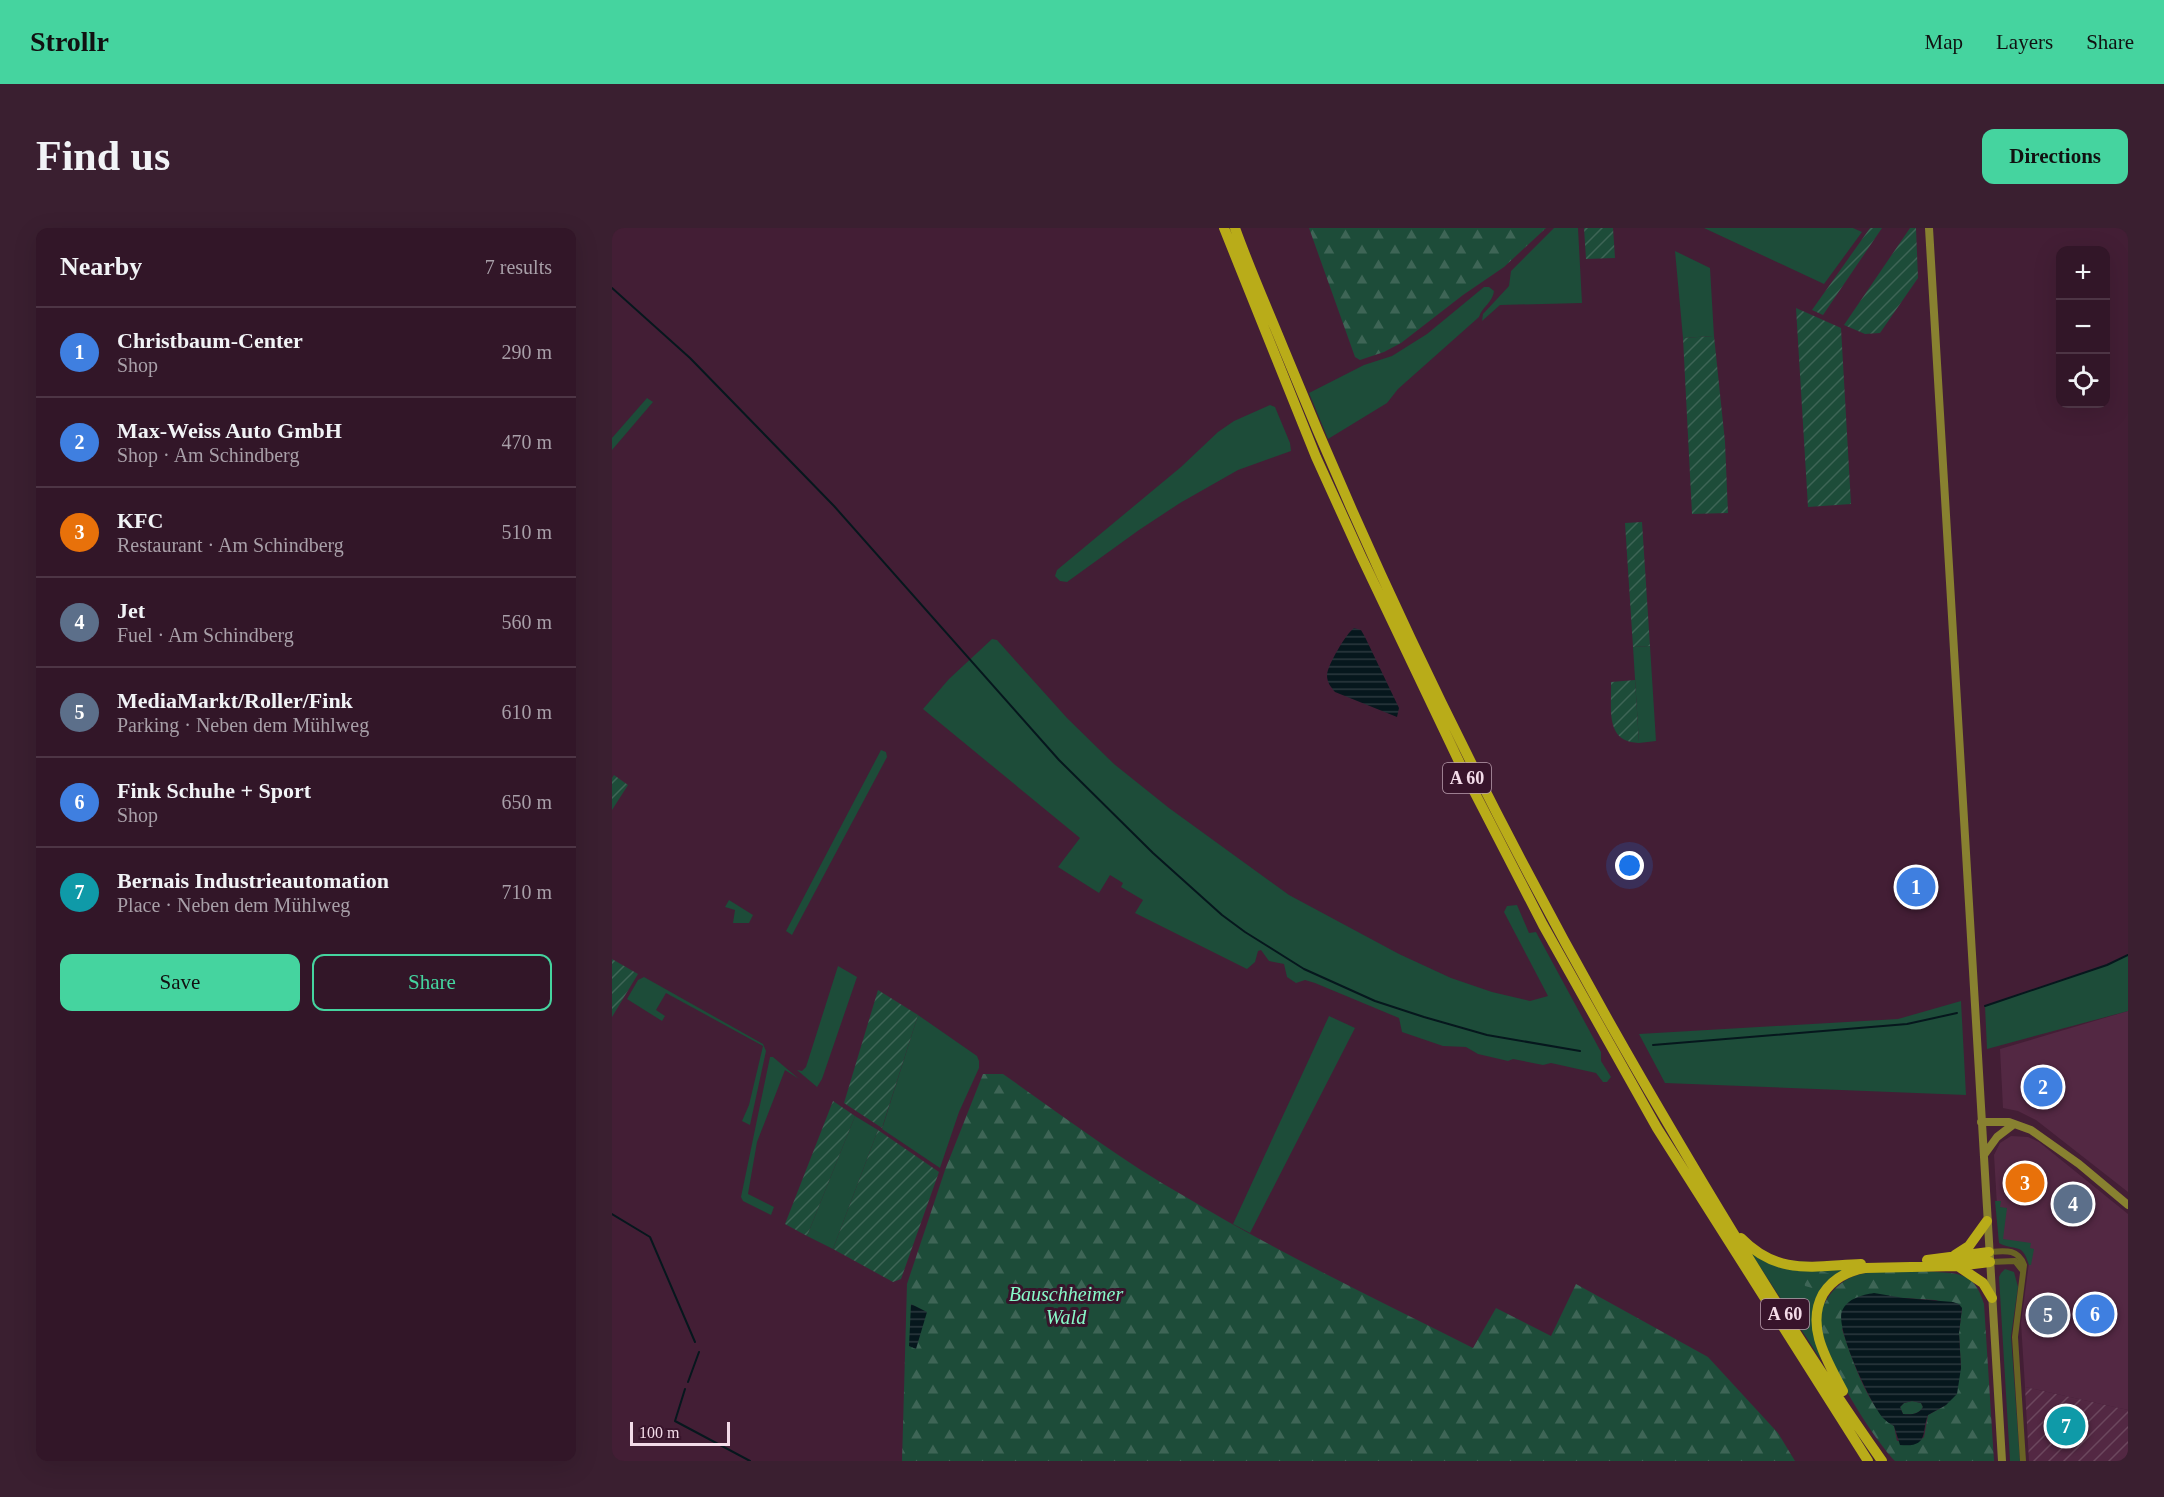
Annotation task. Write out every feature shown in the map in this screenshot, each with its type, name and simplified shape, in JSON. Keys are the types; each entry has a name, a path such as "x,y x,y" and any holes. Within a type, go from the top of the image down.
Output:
{"highway":[{"name":"A 60","path":"1224,228 1316,457 1361,556 1448,740 1533,906 1657,1128 1864,1458"},
{"name":"A 60","path":"1235,228 1327,455 1369,550 1471,766 1551,920 1721,1213 1882,1461"},
{"path":"1721,1213 1736,1233 1758,1253 1770,1261 1784,1265 1818,1266 1990,1257"},
{"path":"1949,1258 1969,1246 1987,1221"},
{"path":"1851,1414 1846,1396 1820,1341 1816,1326 1817,1312 1827,1288 1844,1274 1866,1268 1957,1266 1990,1257"},
{"path":"1957,1266 1983,1283 1992,1298"}],"main road":[{"path":"1929,228 2002,1461"},
{"path":"1981,1122 2014,1124 2039,1135 2095,1176 2128,1205"},
{"path":"1984,1156 1997,1137 2014,1124"}],"street":[{"path":"1990,1257 2006,1251 2017,1254 2024,1265 2015,1338 2023,1461"},
{"path":"1990,1257 2015,1261 2020,1265 2023,1274"}],"shaded area":[{"path":"1354,628 1361,630 1365,637 1399,708 1397,717 1335,692 1328,683 1327,675 1331,664 1342,643"},
{"path":"2128,1011 2128,1192 2036,1120 2018,1111 2003,1108 2000,1049"},
{"path":"2011,1136 2028,1137 2039,1142 2128,1214 2128,1410 2025,1387 2021,1323 2030,1255 2022,1245 1999,1240 1994,1155 2000,1143"},
{"path":"1874,1293 1953,1302 1962,1308 1959,1333 1961,1368 1957,1394 1946,1405 1928,1415 1923,1437 1916,1444 1900,1445 1894,1426 1883,1418 1870,1397 1848,1348 1841,1320 1842,1311 1852,1300","holes":["1912,1401 1921,1403 1923,1407 1917,1413 1912,1414 1903,1414 1900,1407"]},
{"path":"911,1304 927,1312 916,1349 909,1346"},
{"path":"2025,1387 2128,1410 2128,1461 2029,1461"}],"green space":[{"path":"1309,228 1546,228 1504,267 1463,295 1401,343 1384,352 1360,360 1355,357"},
{"path":"1554,228 1578,228 1582,303 1500,305 1482,321 1483,314 1509,286 1511,271"},
{"path":"1584,228 1613,228 1615,258 1586,259"},
{"path":"1704,228 1853,228 1862,232 1824,284"},
{"path":"1870,228 1882,228 1823,315 1812,310"},
{"path":"1910,228 1916,228 1918,278 1880,333 1865,334 1844,325"},
{"path":"1675,251 1710,268 1714,336 1683,338"},
{"path":"1484,287 1489,287 1494,291 1479,317 1398,389 1387,403 1328,439 1309,393 1364,365 1392,356 1427,334"},
{"path":"1796,308 1841,328 1851,504 1808,507"},
{"path":"1714,336 1725,442 1728,513 1692,514 1683,338"},
{"path":"647,398 653,402 612,450 612,438"},
{"path":"1270,405 1275,407 1291,451 1238,470 1180,503 1067,582 1060,581 1055,576 1057,570 1181,467 1218,432 1234,421"},
{"path":"1642,522 1650,646 1633,647 1625,523"},
{"path":"992,639 997,640 1067,718 1114,764 1169,808 1289,895 1399,954 1451,978 1492,992 1530,1001 1548,996 1504,912 1507,906 1517,905 1529,933 1536,932 1601,1052 1601,1061 1611,1077 1607,1082 1603,1082 1596,1073 1551,1063 1543,1065 1513,1059 1508,1061 1478,1054 1466,1047 1443,1046 1402,1032 1399,1018 1315,983 1305,980 1296,983 1287,977 1284,964 1269,961 1261,950 1258,951 1255,962 1247,969 1135,913 1143,900 1121,887 1123,883 1110,875 1099,893 1058,867 1080,838 923,709 949,679"},
{"path":"1650,646 1656,741 1639,743 1633,647"},
{"path":"1635,680 1639,743 1620,737 1612,722 1611,712 1611,682"},
{"path":"881,750 886,752 887,757 792,935 786,931"},
{"path":"614,775 628,785 612,810 612,778"},
{"path":"729,900 753,915 749,923 733,923 735,910 725,907"},
{"path":"2128,955 2128,1011 1987,1049 1985,1006 2107,965"},
{"path":"612,959 638,974 612,1017"},
{"path":"838,966 857,977 822,1079 817,1087 797,1070 802,1071 806,1067"},
{"path":"644,977 763,1044 766,1051 750,1125 742,1121 749,1105 763,1046 666,993 656,1010 665,1016 662,1021 627,999 638,980"},
{"path":"878,990 918,1015 882,1128 844,1103"},
{"path":"1961,1001 1966,1095 1665,1083 1639,1034 1898,1019"},
{"path":"918,1015 977,1056 979,1061 979,1068 959,1112 940,1168 882,1129"},
{"path":"1329,1016 1355,1028 1250,1233 1233,1224"},
{"path":"770,1057 773,1057 799,1079 785,1070 757,1142 748,1194 774,1207 771,1215 743,1201 741,1197"},
{"name":"Bauschheimer Wald","path":"983,1074 1003,1074 1138,1168 1219,1217 1327,1275 1473,1348 1496,1308 1551,1336 1576,1284 1708,1357 1778,1433 1795,1461 902,1461 907,1284 945,1170"},
{"path":"833,1101 855,1116 807,1236 785,1224"},
{"path":"855,1116 878,1130 833,1249 807,1236"},
{"path":"878,1130 939,1172 901,1279 893,1282 833,1249"},
{"path":"1995,1201 2001,1201 2000,1207 2007,1208 2003,1239 2031,1243 2030,1248 2034,1249 2031,1265 2021,1250 1999,1243"},
{"path":"1747,1247 1760,1258 1855,1266 1828,1282 1818,1348 1821,1360"},
{"path":"2005,1269 2014,1272 2018,1287 2011,1336 2020,1461 2010,1461 1999,1277"},
{"path":"1819,1270 1830,1274 1830,1280 1826,1280 1816,1289 1805,1286 1803,1277 1805,1273"},
{"path":"1884,1271 1945,1272 1962,1276 1975,1284 1980,1293 1984,1304 1994,1461 1895,1461 1860,1413 1828,1350 1822,1332 1821,1316 1826,1300 1837,1287 1854,1276 1863,1274","holes":["1904,1298 1935,1300 1962,1308 1959,1333 1961,1368 1946,1405 1928,1415 1924,1437 1918,1442 1897,1441 1894,1426 1876,1408 1862,1382 1842,1329"]},
{"path":"1912,1401 1921,1403 1923,1407 1915,1414 1903,1414 1900,1407"}],"waterway":[{"path":"612,288 690,358 834,506 1059,760 1153,853 1222,915 1304,969 1375,1001 1487,1035 1580,1051"},
{"path":"1985,1006 2107,965 2128,955"},
{"path":"1653,1045 1907,1024 1957,1013"},
{"path":"612,1214 650,1237 695,1342"},
{"path":"688,1382 699,1352"},
{"path":"685,1389 675,1421 750,1461"}],"place":[{"name":"Christbaum-Center","path":"1916,887"},
{"name":"Max-Weiss Auto GmbH","path":"2043,1087"},
{"name":"KFC","path":"2025,1183"},
{"name":"Jet","path":"2073,1204"},
{"name":"Fink Schuhe + Sport","path":"2095,1314"},
{"name":"MediaMarkt/Roller/Fink","path":"2048,1315"},
{"name":"Bernais Industrieautomation","path":"2066,1426"}]}
